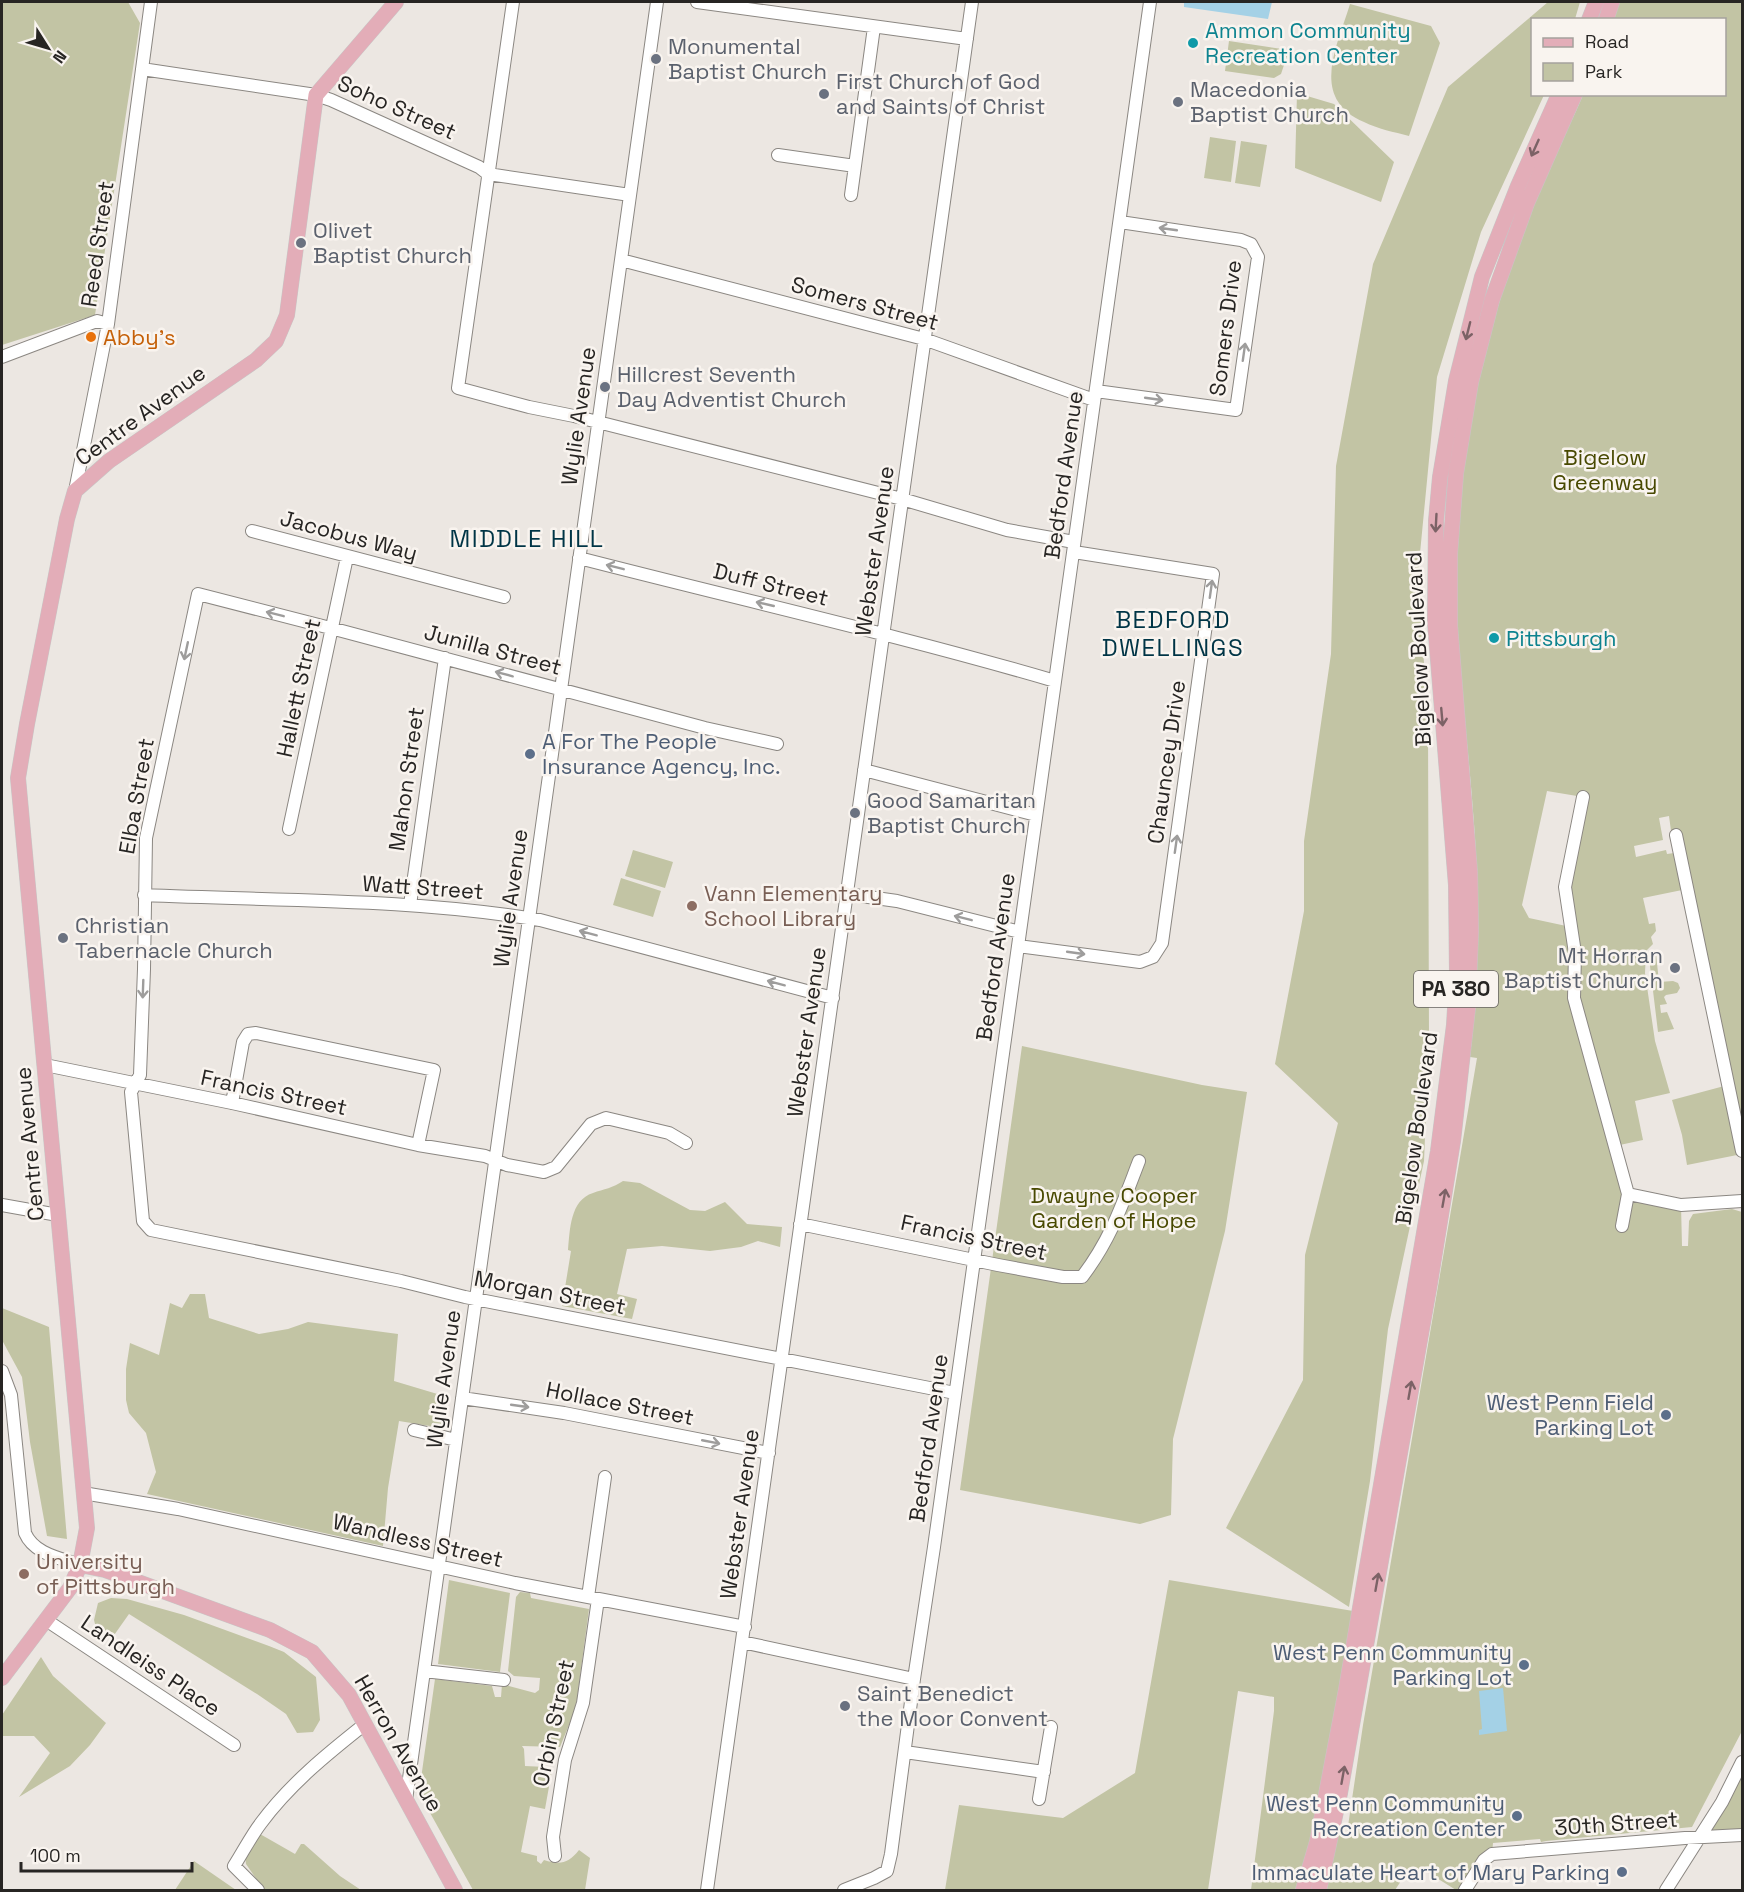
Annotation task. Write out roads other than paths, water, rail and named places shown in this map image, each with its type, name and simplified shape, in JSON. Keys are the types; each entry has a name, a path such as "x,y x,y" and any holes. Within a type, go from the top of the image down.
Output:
{"main road":[{"path":"316,95 396,2"},
{"path":"1590,18 1596,2"},
{"path":"1606,18 1612,2"},
{"name":"Centre Avenue","path":"2,1678 70,1588 80,1565 87,1528 18,778 59,557 75,491 109,461 256,360 276,340 287,315 316,95"},
{"name":"Bigelow Boulevard","path":"1303,1890 1317,1842 1346,1690 1436,1162 1454,1025 1457,975 1456,885 1435,622 1436,521 1440,477 1456,381 1482,277 1518,186 1558,96"},
{"name":"Bigelow Boulevard","path":"1319,1890 1340,1793 1430,1283 1455,1131 1468,1006 1471,931 1470,873 1449,595 1452,509 1459,452 1471,382 1492,300 1527,203 1574,96"},
{"name":"Herron Avenue","path":"80,1565 105,1570 270,1630 312,1652 349,1695 455,1890"}],"street":[{"name":"Reed Street","path":"75,491 108,324 151,2"},
{"path":"513,2 458,388 902,499 1074,547"},
{"name":"Wylie Avenue","path":"406,1800 657,2"},
{"path":"697,2 967,39"},
{"name":"Webster Avenue","path":"707,1890 972,2"},
{"name":"Bedford Avenue","path":"844,1890 887,1870 891,1854 1150,2"},
{"path":"851,195 874,27"},
{"name":"Soho Street","path":"142,69 316,95 479,167 488,174 630,195"},
{"path":"778,155 855,166"},
{"name":"Somers Drive","path":"1095,396 1236,410 1258,257 1251,244 1241,240 1120,222"},
{"name":"Somers Street","path":"621,260 924,339 1095,396"},
{"path":"2,357 98,321 108,324"},
{"name":"Jacobus Way","path":"252,531 504,597"},
{"name":"Chauncey Drive","path":"1018,946 1140,962 1153,957 1162,943 1164,931 1213,574 1074,547"},
{"name":"Hallett Street","path":"289,829 347,557"},
{"name":"Duff Street","path":"579,558 883,633 1055,681"},
{"name":"Junilla Street","path":"198,594 705,728 777,744"},
{"name":"Elba Street","path":"143,1221 131,1092 140,1075 146,838 198,594"},
{"name":"Mahon Street","path":"410,905 445,658"},
{"path":"864,770 1036,815"},
{"path":"1583,797 1565,887 1575,952 1574,998 1628,1194 1622,1226"},
{"path":"1676,835 1743,1151"},
{"path":"847,894 897,901 1020,932"},
{"name":"Watt Street","path":"144,895 410,905 529,918 833,998"},
{"path":"232,1103 243,1042 248,1034 256,1033 434,1070 418,1145"},
{"name":"Francis Street","path":"45,1065 232,1103 418,1145 485,1156 507,1164 544,1172 556,1167 591,1124 606,1118 669,1133 686,1143"},
{"name":"Francis Street","path":"800,1224 1063,1277 1082,1277 1101,1253 1139,1161"},
{"path":"1628,1194 1682,1205 1743,1201"},
{"path":"2,1205 58,1215"},
{"name":"Morgan Street","path":"143,1221 151,1230 401,1281 476,1299 955,1394"},
{"path":"2,1371 11,1395 25,1533 29,1543 36,1548 80,1565"},
{"name":"Hollace Street","path":"462,1398 564,1413 769,1453"},
{"path":"414,1430 456,1440"},
{"name":"Orbin Street","path":"555,1856 553,1837 565,1760 583,1703 605,1478"},
{"name":"Wandless Street","path":"82,1493 178,1509 593,1598 745,1628"},
{"name":"Landleiss Place","path":"46,1620 234,1745"},
{"path":"742,1642 914,1679"},
{"path":"424,1671 504,1680"},
{"path":"258,1890 234,1866 260,1824 309,1769 365,1724"},
{"path":"1039,1799 1051,1727"},
{"path":"905,1752 1044,1772"},
{"path":"1666,1890 1722,1802 1743,1762"},
{"name":"30th Street","path":"1465,1890 1484,1860 1492,1854 1743,1835"}],"water":[{"path":"1184,2 1272,2 1268,19 1184,7"},
{"path":"1503,1688 1507,1731 1479,1735 1479,1730 1482,1729 1479,1691"}],"place":[{"name":"Ammon Community Recreation Center","path":"1193,43"},
{"name":"Monumental Baptist Church","path":"656,59"},
{"name":"First Church of God and Saints of Christ","path":"824,94"},
{"name":"Macedonia Baptist Church","path":"1178,102"},
{"name":"Olivet Baptist Church","path":"301,243"},
{"name":"Abby's","path":"91,337"},
{"name":"Hillcrest Seventh Day Adventist Church","path":"605,387"},
{"name":"Pittsburgh","path":"1494,638"},
{"name":"A For The People Insurance Agency, Inc.","path":"530,754"},
{"name":"Good Samaritan Baptist Church","path":"855,813"},
{"name":"Vann Elementary School Library","path":"692,906"},
{"name":"Christian Tabernacle Church","path":"63,938"},
{"name":"Mt Horran Baptist Church","path":"1675,968"},
{"name":"West Penn Field Parking Lot","path":"1666,1415"},
{"name":"University of Pittsburgh","path":"24,1574"},
{"name":"West Penn Community Parking Lot","path":"1524,1665"},
{"name":"Saint Benedict the Moor Convent","path":"845,1706"},
{"name":"West Penn Community Recreation Center","path":"1517,1816"},
{"name":"Immaculate Heart of Mary Parking","path":"1622,1872"}],"district":[{"name":"MIDDLE HILL","path":"527,539"},
{"name":"BEDFORD DWELLINGS","path":"1173,634"}],"park label":[{"name":"Bigelow Greenway","path":"1605,470"},
{"name":"Dwayne Cooper Garden of Hope","path":"1114,1208"}]}
